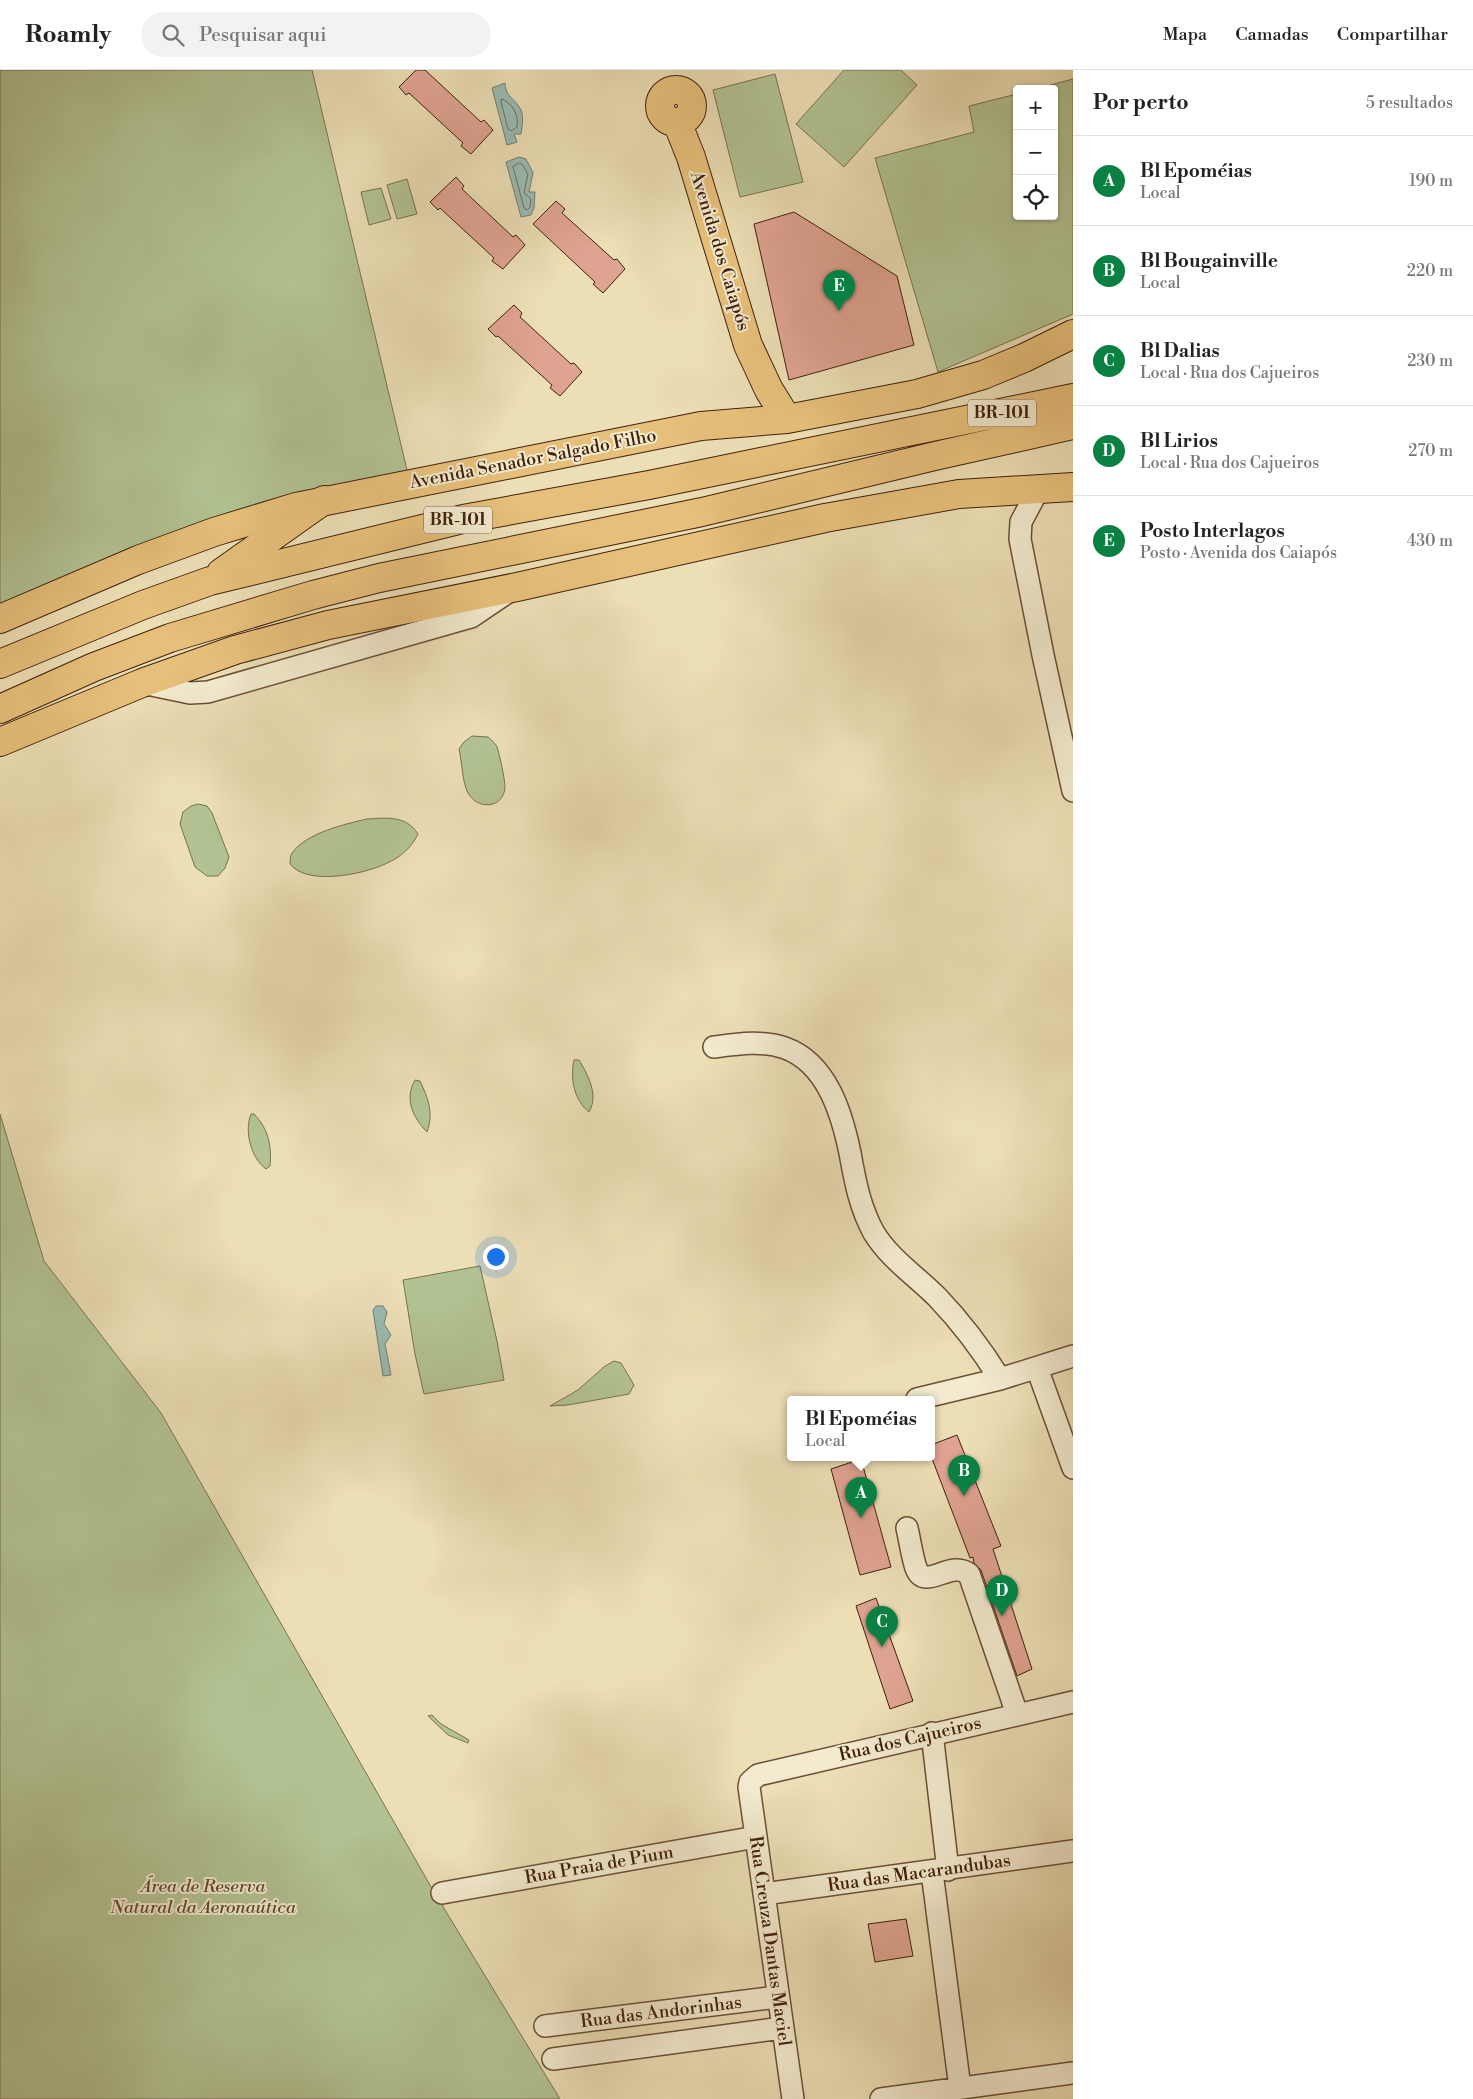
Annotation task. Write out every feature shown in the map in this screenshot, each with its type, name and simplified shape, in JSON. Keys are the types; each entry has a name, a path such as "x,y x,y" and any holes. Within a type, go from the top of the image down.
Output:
{"main road":[{"name":"Avenida dos Caiapós","path":"671,81 661,100 661,112 666,118 682,120 691,157 748,345 769,390 787,419"},
{"name":"Avenida Senador Salgado Filho","path":"0,619 138,560 214,532 296,507 701,426 787,419 918,394 983,375 1024,358 1073,334"},
{"name":"Avenida dos Caiapós","path":"746,422 751,390 748,345"},
{"name":"BR-101","path":"0,664 134,608 210,581 463,519 678,479 1073,398"},
{"name":"BR-101","path":"0,709 94,667 170,638 313,595 379,578 702,512 1073,425"},
{"path":"0,742 142,683 235,650 328,625 517,586 825,518 959,494 1073,487"},
{"path":"210,581 324,500"}],"street":[{"path":"1039,488 1021,522 1020,539 1073,791"},
{"path":"714,1047 754,1043 772,1045 785,1048 804,1058 816,1068 825,1083 846,1135 858,1195 874,1232 884,1248 954,1315 1000,1378"},
{"path":"929,1396 1037,1368 1073,1356"},
{"path":"1037,1368 1073,1468"},
{"path":"907,1528 916,1570 921,1576 930,1578 956,1568 963,1569 969,1574 1017,1714"},
{"name":"Rua dos Cajueiros","path":"750,1782 758,1775 932,1733 1073,1702"},
{"path":"932,1733 940,1871 960,2088"},
{"name":"Rua Creuza Dantas Maciel","path":"750,1782 749,1787 792,2099"},
{"name":"Rua Praia de Pium","path":"442,1893 756,1838"},
{"name":"Rua das Macarandubas","path":"764,1894 1073,1851"},
{"name":"Rua das Andorinhas","path":"545,2026 777,1997"},
{"name":"Rua das Andorinhas","path":"553,2059 782,2028"},
{"path":"881,2099 1073,2073"}],"green space":[{"path":"0,70 312,70 412,491 136,564 0,610"},
{"path":"844,70 901,70 917,85 844,167 796,124"},
{"path":"775,74 803,182 740,197 713,90"},
{"path":"1073,79 1073,314 938,372 875,158 974,132 969,106 1013,95 1013,220 1058,220 1058,85 1051,85"},
{"path":"407,179 417,214 397,219 387,185"},
{"path":"381,188 391,219 369,225 361,192"},
{"path":"472,736 488,737 497,748 502,765 505,787 503,794 500,800 489,805 477,802 471,797 465,786 459,749"},
{"path":"198,804 207,806 212,813 229,857 225,868 218,876 207,876 195,867 180,824 183,812 191,806"},
{"path":"367,819 396,819 408,824 418,834 410,847 398,857 388,863 359,873 326,877 299,871 290,864 292,853 307,840 326,830"},
{"path":"574,1060 579,1060 591,1085 593,1099 589,1112 580,1101 574,1089"},
{"path":"415,1080 420,1081 429,1106 430,1118 427,1132 414,1114 410,1101 410,1094"},
{"name":"Área de Reserva Natural da Aeronaútica","path":"0,1114 44,1261 161,1413 431,1887 560,2099 0,2099"},
{"path":"251,1114 254,1114 259,1119 268,1138 270,1166 266,1169 256,1158 250,1144 248,1128"},
{"path":"480,1266 504,1380 424,1394 415,1354 403,1280"},
{"path":"614,1361 621,1363 634,1385 629,1394 568,1405 550,1406 578,1390 605,1366"},
{"path":"432,1715 441,1724 469,1740 468,1743 448,1735 428,1716"}],"water":[{"path":"505,83 507,92 521,110 523,119 521,134 514,134 517,142 507,145 492,88"},
{"path":"519,157 526,159 533,173 529,192 535,192 534,208 531,215 521,217 506,162"},
{"path":"376,1306 383,1306 387,1312 384,1324 391,1335 385,1344 391,1375 383,1376 373,1310"}],"building":[{"path":"416,70 425,70 481,122 484,120 493,130 471,154 461,146 463,143 409,93 406,95 399,87"},
{"path":"456,177 464,186 462,189 513,237 516,235 525,245 503,269 492,261 494,258 440,208 438,210 430,202"},
{"path":"556,201 565,209 562,213 614,260 617,259 625,269 603,293 593,284 595,282 533,224"},
{"path":"794,212 897,276 914,345 789,380 754,224"},
{"path":"514,305 522,313 520,317 582,372 560,396 550,388 552,385 488,329"},
{"path":"957,1435 1001,1546 993,1549 1032,1669 1017,1676 981,1570 974,1563 973,1557 970,1558 933,1461 935,1461 935,1443"},
{"path":"855,1461 862,1461 891,1567 860,1575 831,1469"},
{"path":"876,1598 913,1701 890,1709 856,1606"},
{"path":"906,1919 913,1956 875,1962 868,1924"}],"place":[{"name":"Posto Interlagos","path":"839,311"},
{"name":"Bl Bougainville","path":"964,1496"},
{"name":"Bl Epoméias","path":"861,1518"},
{"name":"Bl Lirios","path":"1002,1616"},
{"name":"Bl Dalias","path":"882,1647"}]}
